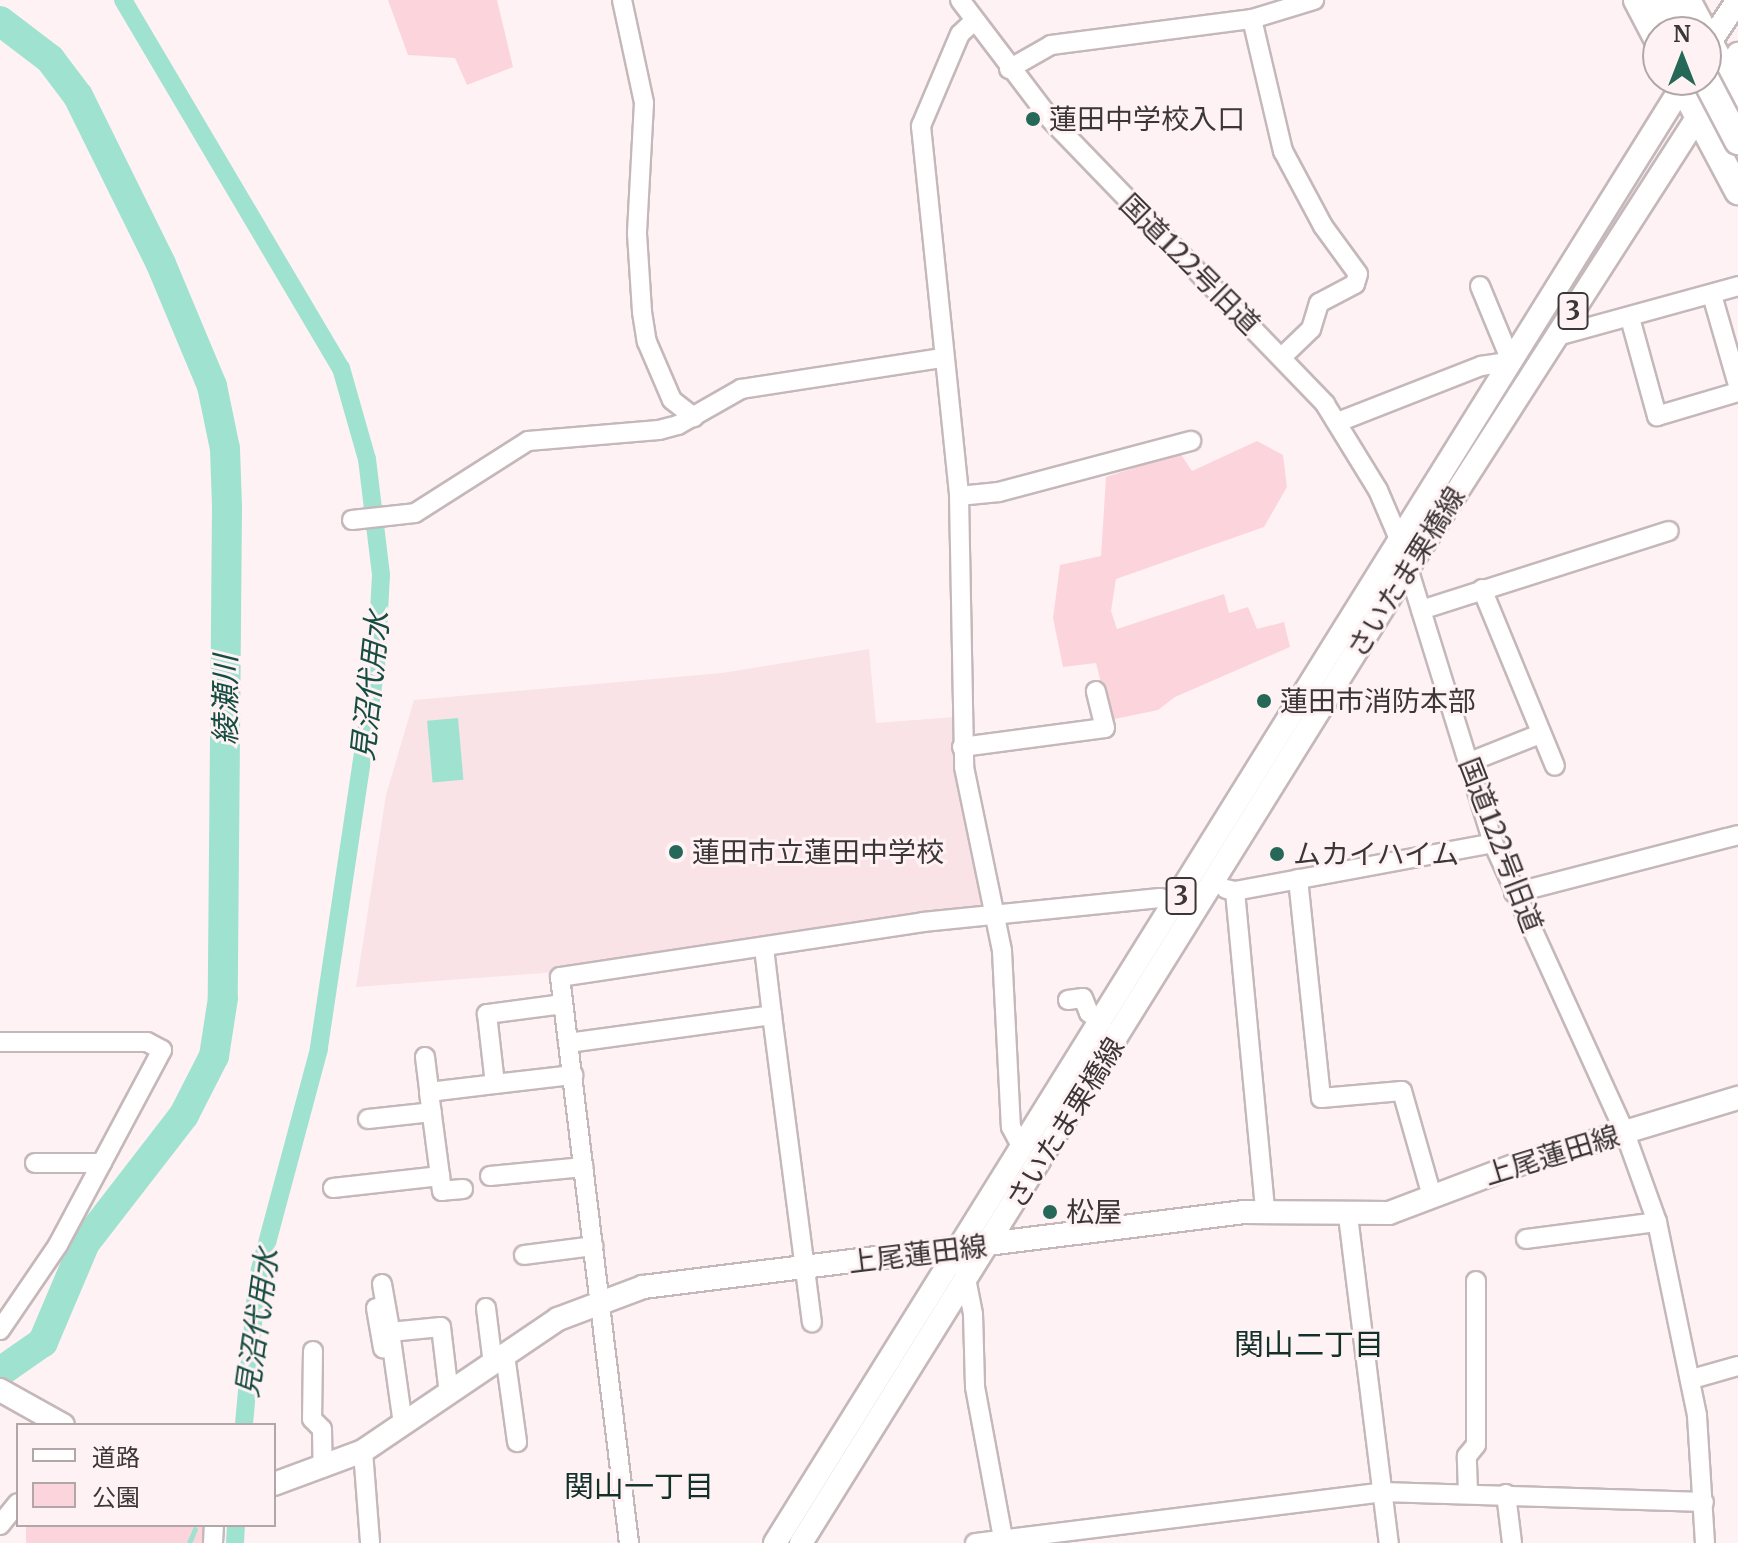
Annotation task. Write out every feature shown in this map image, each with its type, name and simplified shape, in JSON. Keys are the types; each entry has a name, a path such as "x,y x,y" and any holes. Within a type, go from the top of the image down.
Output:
{"highway":[{"path":"1704,96 1699,119 1738,191"},
{"path":"1716,96 1738,141"}],"main road":[{"path":"1722,20 1738,0"},
{"name":"さいたま栗橋線","path":"775,1543 1177,903 1511,361 1696,96"},
{"name":"さいたま栗橋線","path":"801,1543 968,1280 1408,568 1699,119 1704,96"},
{"name":"上尾蓮田線","path":"276,1483 363,1451 558,1319 601,1300 643,1287 1265,1211 1348,1216 1389,1213 1432,1196 1738,1098"},
{"path":"0,1390 54,1420"}],"street":[{"path":"622,0 644,103 637,234 647,342 672,400 694,417"},
{"name":"国道122号旧道","path":"960,0 1009,69 1092,164 1282,357 1338,422 1378,490 1399,539 1493,843 1625,1133 1657,1222 1692,1379 1705,1543"},
{"path":"1009,69 1051,45 1252,19 1314,0"},
{"path":"1252,19 1283,151 1323,226 1358,274 1355,284 1319,303 1311,329 1282,357"},
{"path":"974,21 960,34 921,126 942,358 959,496 962,747 995,914 1005,991 1011,1127 1022,1148"},
{"path":"1338,422 1481,366 1511,361 1480,286"},
{"path":"1557,336 1738,286"},
{"path":"1712,295 1738,385"},
{"path":"1630,318 1657,416 1738,392"},
{"path":"358,520 388,518 428,506 528,441 564,434 618,436 678,425 741,389 942,358"},
{"path":"959,496 999,492 1191,441"},
{"path":"1421,610 1669,531"},
{"path":"1482,589 1555,766"},
{"path":"962,747 1105,728 1096,691"},
{"path":"1467,763 1540,734"},
{"path":"1514,893 1738,835"},
{"path":"1212,885 1235,891 1493,843"},
{"path":"1298,879 1321,1098 1402,1091 1432,1196"},
{"path":"1235,891 1265,1211"},
{"path":"629,1543 560,977 995,914 1160,898 1177,903"},
{"path":"764,948 812,1322"},
{"path":"1068,1000 1083,998 1089,1013 1102,1022"},
{"path":"495,1084 487,1014 563,1004"},
{"path":"568,1043 772,1015"},
{"path":"0,1042 147,1042 162,1050 58,1245 0,1330"},
{"path":"425,1057 442,1191 463,1189"},
{"path":"429,1092 573,1075"},
{"path":"368,1119 432,1112"},
{"path":"35,1163 102,1163"},
{"path":"490,1176 584,1167"},
{"path":"333,1188 440,1176"},
{"path":"1348,1216 1389,1543"},
{"path":"1526,1239 1657,1222"},
{"path":"524,1255 593,1246"},
{"path":"959,1250 968,1280 975,1387 1004,1541"},
{"path":"1468,1492 1467,1456 1476,1445 1476,1281"},
{"path":"382,1284 399,1427"},
{"path":"376,1308 399,1427"},
{"path":"486,1308 517,1442"},
{"path":"390,1332 441,1327 449,1394"},
{"path":"313,1351 312,1419 322,1429 323,1468"},
{"path":"1692,1379 1738,1366"},
{"path":"363,1451 370,1543"},
{"path":"975,1543 1383,1492 1468,1492 1704,1502"},
{"path":"1506,1494 1512,1543"},
{"path":"0,1525 16,1505"}],"shaded area":[{"name":"蓮田市立蓮田中学校","path":"869,649 876,723 954,717 953,765 987,909 544,973 356,987 386,795 414,700 722,673"},
{"path":"458,718 463,780 433,782 427,721"}],"green space":[{"path":"388,0 497,0 513,67 467,85 455,58 408,55"},
{"path":"1257,441 1283,455 1287,487 1264,527 1116,579 1111,611 1117,629 1224,594 1229,613 1248,607 1257,629 1284,622 1290,647 1175,697 1158,710 1110,720 1096,663 1063,667 1053,618 1060,565 1101,556 1106,477 1180,453 1192,471"},
{"path":"26,1527 206,1527 206,1543 26,1543"}],"waterway":[{"name":"見沼代用水","path":"123,0 341,368 367,459 381,575 376,666 319,1049 257,1281 244,1423"},
{"name":"綾瀬川","path":"0,21 50,59 78,96 161,264 212,386 225,449 227,507 223,998 214,1056 184,1115 85,1243 43,1342 0,1372"},
{"name":"見沼代用水","path":"235,1543 236,1527"},
{"path":"189,1543 195,1529"}],"place":[{"name":"蓮田中学校入口","path":"1033,119"},
{"name":"蓮田市消防本部","path":"1264,701"},
{"name":"蓮田市立蓮田中学校","path":"676,852"},
{"name":"ムカイハイム","path":"1277,854"},
{"name":"松屋","path":"1050,1212"}],"district":[{"name":"関山二丁目","path":"1309,1344"},
{"name":"関山一丁目","path":"639,1486"}]}
